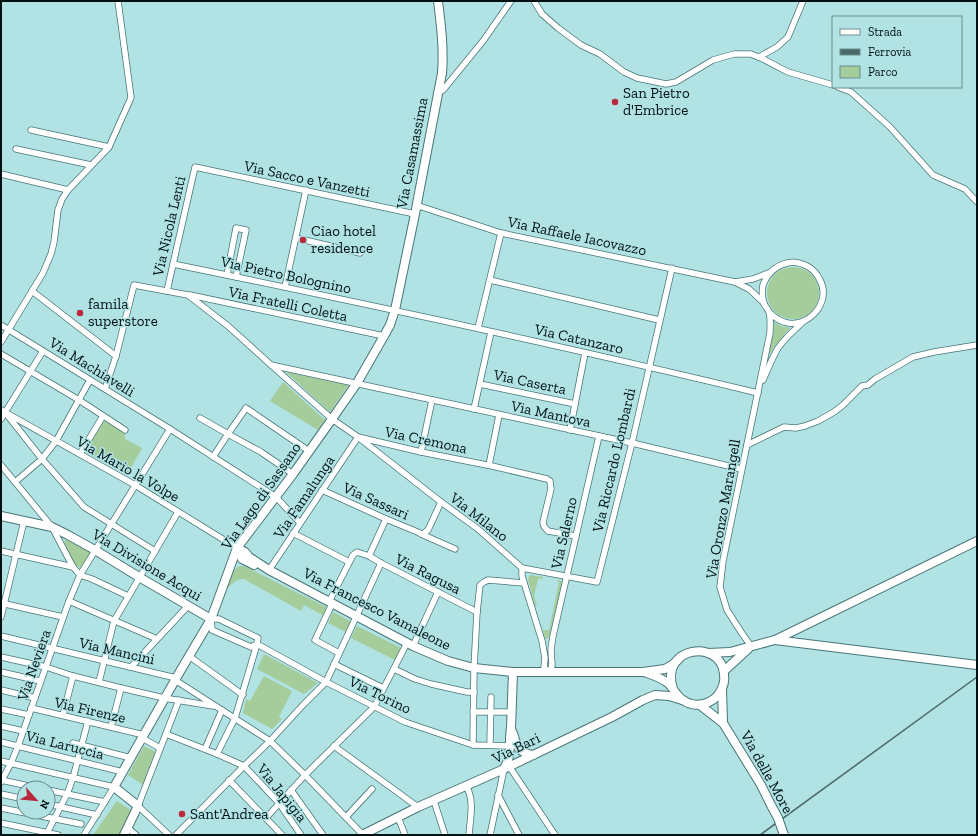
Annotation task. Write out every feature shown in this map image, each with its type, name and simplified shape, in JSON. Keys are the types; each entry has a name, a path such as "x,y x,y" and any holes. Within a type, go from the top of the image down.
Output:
{"main road":[{"name":"Via Casamassima","path":"395,310 442,74 443,58 441,21 438,1"},
{"name":"Via Lago di Sassano","path":"116,789 123,772 164,698 211,619 237,548 293,474 357,383 390,325 395,310"},
{"name":"Via Divisione Acqui","path":"1,516 52,527 95,550 139,578 211,619"},
{"path":"708,653 730,652 775,640 977,541"},
{"path":"237,548 242,559 265,570 269,570"},
{"path":"237,548 245,552 249,557 269,570"},
{"path":"230,567 242,559"},
{"name":"Via Francesco Vamaleone","path":"269,570 410,645 448,661 474,668 513,672 643,672 665,669 678,660"},
{"path":"775,640 977,665"},
{"path":"724,671 752,646"},
{"path":"673,689 671,684 673,667 684,655 700,651 715,657 724,671 722,689 723,724"},
{"path":"510,758 513,672"},
{"path":"643,672 668,683 682,700 691,704 700,705 707,703 713,700 722,689"},
{"name":"Via Bari","path":"362,835 418,807 466,786 510,758 532,755 612,717 643,700 655,695 682,700"},
{"path":"700,705 723,724"},
{"name":"Via delle More","path":"723,724 761,785 778,818 784,835"},
{"path":"510,758 521,751 532,755"},
{"path":"116,789 137,805 126,832"}],"street":[{"path":"1,342 43,273 51,254 58,210 62,199 68,190 109,147 130,100 131,96 118,1"},
{"path":"437,93 442,90 483,41 511,1"},
{"path":"534,1 542,14 558,28 581,45 600,54 624,72 637,78 666,84 676,82 713,60 734,54 751,54 788,72 832,85"},
{"path":"761,58 788,37 802,1"},
{"path":"841,88 851,92 890,127 932,175 965,189 977,202"},
{"path":"31,130 109,147"},
{"path":"16,149 91,165"},
{"name":"Via Sacco e Vanzetti","path":"195,167 415,214"},
{"name":"Via Nicola Lenti","path":"167,291 195,167"},
{"path":"1,174 68,190"},
{"path":"285,287 306,190"},
{"name":"Via Raffaele Iacovazzo","path":"416,205 501,233 735,282"},
{"path":"226,275 236,228 246,230 236,277"},
{"path":"478,328 501,233"},
{"path":"296,238 360,253"},
{"path":"758,393 779,347 804,321 814,315 819,309 822,301 822,284 817,274 809,267 800,263 789,263 779,266 766,278 762,295 764,303 769,312 785,323 795,324 804,321"},
{"name":"Via Pietro Bolognino","path":"173,264 395,310"},
{"name":"Via Riccardo Lombardi","path":"522,568 597,582 632,443 672,268"},
{"path":"735,282 753,279 771,272"},
{"path":"490,280 659,320"},
{"path":"735,282 749,289 764,303"},
{"name":"Via Fratelli Coletta","path":"116,356 134,285 384,336"},
{"path":"32,291 116,356 105,390"},
{"name":"Via Milano","path":"188,295 228,326 332,419 358,437 440,502 478,529 522,568"},
{"name":"Via Catanzaro","path":"395,310 758,393"},
{"path":"758,393 770,333 769,312"},
{"name":"Via Machiavelli","path":"1,325 170,429 276,497 300,523"},
{"path":"474,409 491,332"},
{"path":"747,445 784,428 796,428 818,421 843,405 862,386 868,385 875,379 913,357 977,345"},
{"path":"1,419 3,411 43,351"},
{"path":"570,430 585,353"},
{"path":"1,354 79,400 125,430"},
{"name":"Via Mantova","path":"270,364 632,443 741,469"},
{"path":"15,482 42,459 56,441 90,380"},
{"name":"Via Caserta","path":"480,384 575,404"},
{"name":"Via Oronzo Marangell","path":"752,646 742,635 727,610 720,587 723,561 741,469 758,393"},
{"path":"421,452 432,400"},
{"path":"213,457 246,408 309,451"},
{"path":"3,411 84,507 155,551"},
{"name":"Via Mario la Volpe","path":"3,411 135,485 237,548"},
{"path":"489,465 499,415"},
{"path":"80,454 104,416"},
{"path":"200,418 261,452 293,474"},
{"name":"Via Neviera","path":"1,780 18,746 63,617 80,575 170,429"},
{"name":"Via Salerno","path":"550,672 552,665 551,649 553,636 599,436"},
{"name":"Via Cremona","path":"358,437 548,479 550,481 551,489 543,525 548,531 576,536"},
{"name":"Via Famalunga","path":"269,570 358,437"},
{"path":"1,465 52,527 73,567 80,575 128,596"},
{"name":"Via Sassari","path":"322,490 455,549"},
{"name":"Via Sassari","path":"420,533 423,534 428,530 440,502"},
{"path":"99,682 114,621 178,512"},
{"path":"340,653 315,640 353,555 357,552 369,556 386,519"},
{"path":"1,618 3,603 24,521"},
{"path":"293,533 349,562"},
{"path":"1,550 73,567"},
{"name":"Via Ragusa","path":"369,556 476,612"},
{"path":"176,835 229,780 270,741 326,682 381,563"},
{"path":"522,568 522,576 542,641 545,658 544,668 550,672"},
{"path":"473,745 476,612 480,585 488,580 524,583"},
{"path":"266,818 305,775 374,707 394,669 410,645 438,592"},
{"path":"69,601 157,639"},
{"path":"3,603 63,617"},
{"path":"131,667 188,606"},
{"path":"217,754 235,718 243,695 257,644 258,638 219,619 211,619 212,630 251,647 257,644"},
{"name":"Via Mancini","path":"1,636 104,660 175,679 216,707"},
{"path":"542,641 545,642 550,640 553,636"},
{"name":"Via Torino","path":"257,644 326,682 405,722 473,745 499,746 510,758"},
{"path":"189,656 243,695"},
{"path":"1,657 46,667 73,676 121,688 164,698 216,707 270,741 305,775 362,835"},
{"path":"334,664 384,688"},
{"path":"394,669 415,679 431,684 467,692 474,692"},
{"path":"1,672 40,681"},
{"path":"63,715 73,676"},
{"path":"111,727 121,688"},
{"path":"1,690 35,698"},
{"path":"490,745 491,697"},
{"path":"169,835 137,805 179,700"},
{"name":"Via Firenze","path":"31,708 88,721 143,736 160,748"},
{"path":"1,709 29,715"},
{"path":"205,749 222,710"},
{"path":"473,712 512,712"},
{"path":"56,815 67,794 73,778 88,721"},
{"path":"1,726 23,731"},
{"path":"166,734 244,766"},
{"name":"Via Laruccia","path":"1,742 123,772"},
{"path":"74,743 131,758"},
{"path":"334,746 418,807"},
{"path":"490,835 498,795 510,758"},
{"path":"510,758 555,835"},
{"path":"1,761 116,789 104,802 97,815 85,825 84,835"},
{"name":"Via Japigia","path":"244,766 279,803 301,835"},
{"path":"1,780 16,783"},
{"path":"229,780 282,835"},
{"path":"466,786 472,801 469,835"},
{"path":"346,817 372,789"},
{"path":"292,790 324,835"},
{"path":"56,792 104,802"},
{"path":"1,794 16,797"},
{"path":"498,795 519,835"},
{"path":"434,801 445,835"},
{"path":"56,805 97,815"},
{"path":"1,808 16,811"},
{"path":"398,817 405,835"},
{"path":"56,819 85,825"},
{"path":"47,834 54,820"},
{"path":"1,823 47,834 58,835"},
{"path":"126,832 136,835"}],"green space":[{"path":"788,267 798,267 812,274 819,288 819,298 812,312 798,319 788,319 778,315 771,308 767,298 767,288 771,278 778,271"},
{"path":"774,322 781,326 790,328 774,347 768,357 774,330"},
{"path":"286,372 349,385 330,412"},
{"path":"283,382 325,420 318,430 270,401"},
{"path":"104,419 125,433 125,439 142,448 127,475 84,451"},
{"path":"67,538 92,552 82,568 75,565 64,542"},
{"path":"239,566 244,566 328,608 324,616 304,605 301,611 244,579 233,583 228,588 233,573"},
{"path":"531,575 543,577 543,579 538,579 534,596 537,606 535,606 528,579"},
{"path":"557,580 562,582 549,637 546,639 543,630 549,630 559,582"},
{"path":"333,612 352,622 346,632 328,623"},
{"path":"357,626 401,648 395,660 351,638"},
{"path":"264,654 318,683 304,694 257,669"},
{"path":"264,676 292,691 279,717 282,719 272,729 243,713 246,699 250,701"},
{"path":"144,746 156,752 143,785 128,775"},
{"path":"117,801 132,811 120,835 93,835"}],"railway":[{"path":"760,835 977,677"}],"place":[{"name":"San Pietro d'Embrice","path":"615,102"},
{"name":"Ciao hotel residence","path":"303,240"},
{"name":"famila superstore","path":"80,313"},
{"name":"Sant'Andrea","path":"182,814"}]}
